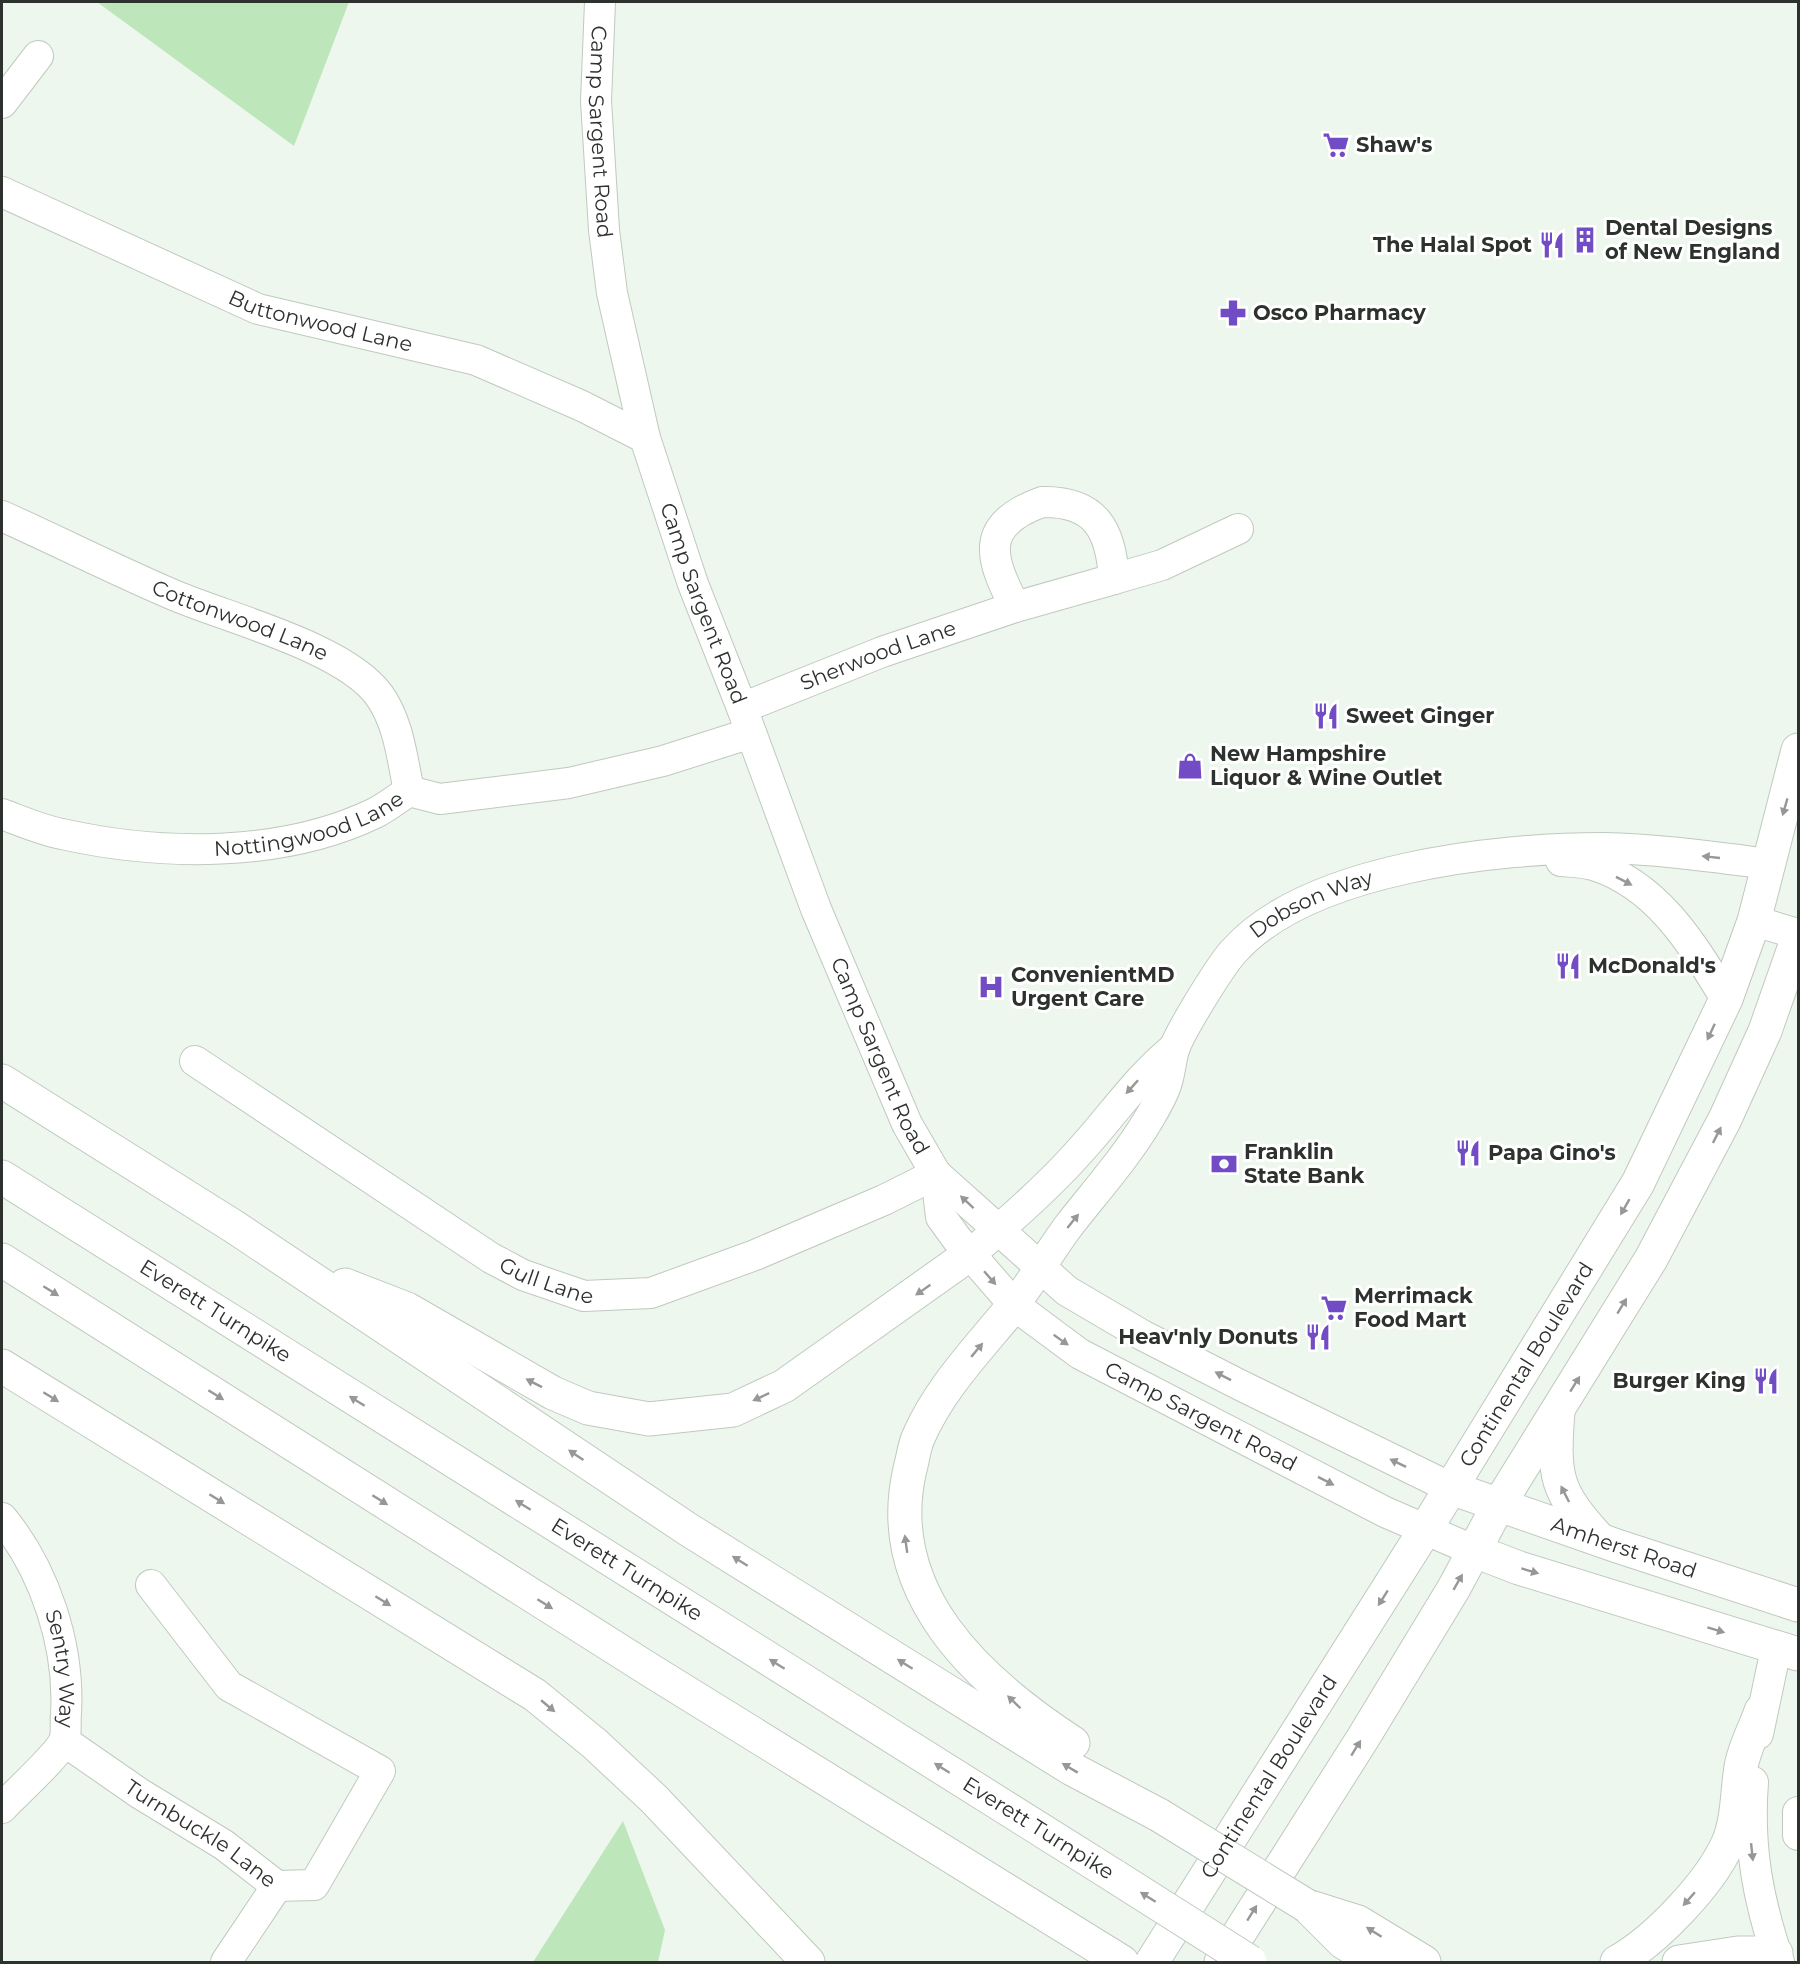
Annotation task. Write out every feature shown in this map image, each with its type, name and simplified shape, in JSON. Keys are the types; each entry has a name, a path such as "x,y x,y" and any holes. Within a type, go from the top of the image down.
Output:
{"main road":[{"name":"Continental Boulevard","path":"1160,1950 1425,1530 1603,1244 1638,1183 1726,999 1754,921 1798,750"},
{"path":"1221,1962 1363,1738 1475,1551 1498,1506 1651,1259 1720,1130 1765,1031 1798,936"},
{"path":"2,1081 288,1263 689,1530 1072,1769 1159,1815 1307,1906 1343,1942 1376,1962"},
{"name":"Everett Turnpike","path":"2,1177 1250,1962"},
{"path":"288,1263 407,1309 553,1393 588,1408 649,1419 733,1410 784,1386 970,1254"},
{"path":"2,1260 650,1670 1122,1962"},
{"path":"1014,1305 941,1396 918,1439 906,1489 903,1521 908,1553 932,1613 973,1662 1024,1711 1096,1759 1159,1815"},
{"path":"2,1366 535,1695 595,1744 654,1799 808,1962"},
{"path":"1558,1411 1555,1454 1557,1476 1564,1494 1577,1514 1600,1540"},
{"name":"Amherst Road","path":"1451,1488 1498,1506 1798,1605"},
{"path":"1475,1551 1787,1652"},
{"path":"1617,1962 1631,1955 1674,1917 1700,1886 1728,1843 1741,1764 1761,1711"},
{"path":"1307,1906 1358,1922 1424,1962"},
{"path":"1679,1962 1738,1953 1784,1956"}],"street":[{"name":"Camp Sargent Road","path":"600,2 596,101 604,230 612,293 645,438 693,584 747,720 816,909 885,1078 907,1124 936,1174 1040,1270 1067,1291 1142,1335 1451,1488"},
{"path":"2,103 38,56"},
{"name":"Buttonwood Lane","path":"2,192 258,309 476,360 582,406 645,438"},
{"path":"1015,607 997,573 993,544 1000,529 1013,517 1026,508 1042,502 1071,504 1086,512 1102,527 1112,551 1114,579"},
{"name":"Cottonwood Lane","path":"2,516 176,596 318,652 355,672 379,694 395,723 409,791"},
{"name":"Sherwood Lane","path":"747,720 882,652 1015,607 1162,565 1238,529"},
{"name":"Nottingwood Lane","path":"2,814 59,834 123,846 188,849 253,847 348,825 377,812 409,791 440,799 569,783 663,760 747,720"},
{"name":"Dobson Way","path":"1014,1305 1065,1231 1147,1122 1166,1084 1175,1047 1233,952 1273,919 1334,890 1384,874 1437,863 1507,853 1604,848 1769,864"},
{"name":"Dobson Way","path":"1507,853 1593,865 1642,890 1685,933 1726,999"},
{"path":"1754,921 1798,936"},
{"name":"Dobson Way","path":"970,1254 1039,1195 1081,1151 1147,1070 1175,1047"},
{"name":"Gull Lane","path":"195,1061 492,1258 523,1275 584,1296 651,1293 755,1255 884,1200 936,1174"},
{"name":"Camp Sargent Road","path":"936,1174 941,1217 970,1254 1014,1305 1080,1354 1425,1530 1475,1551"},
{"name":"Sentry Way","path":"2,1518 19,1540 48,1599 65,1663 67,1697 64,1741 2,1808"},
{"name":"Turnbuckle Lane","path":"64,1741 139,1793 224,1845 277,1886 314,1885 380,1771 229,1686 151,1586"},
{"path":"1784,1956 1767,1926 1751,1848 1751,1811 1761,1711 1787,1652"},
{"path":"1798,1812 1798,1835"},
{"path":"226,1962 277,1886"}],"green space":[{"path":"97,2 349,2 294,146"},
{"path":"623,1821 665,1930 658,1962 533,1962"}],"place":[{"name":"Shaw's","path":"1336,145"},
{"name":"Dental Designs of New England","path":"1585,240"},
{"name":"The Halal Spot","path":"1552,245"},
{"name":"Osco Pharmacy","path":"1233,313"},
{"name":"Sweet Ginger","path":"1326,716"},
{"name":"New Hampshire Liquor & Wine Outlet","path":"1190,766"},
{"name":"McDonald's","path":"1568,966"},
{"name":"ConvenientMD Urgent Care","path":"991,987"},
{"name":"Papa Gino's","path":"1468,1153"},
{"name":"Franklin State Bank","path":"1224,1164"},
{"name":"Merrimack Food Mart","path":"1334,1308"},
{"name":"Heav'nly Donuts","path":"1318,1337"},
{"name":"Burger King","path":"1766,1381"}]}
